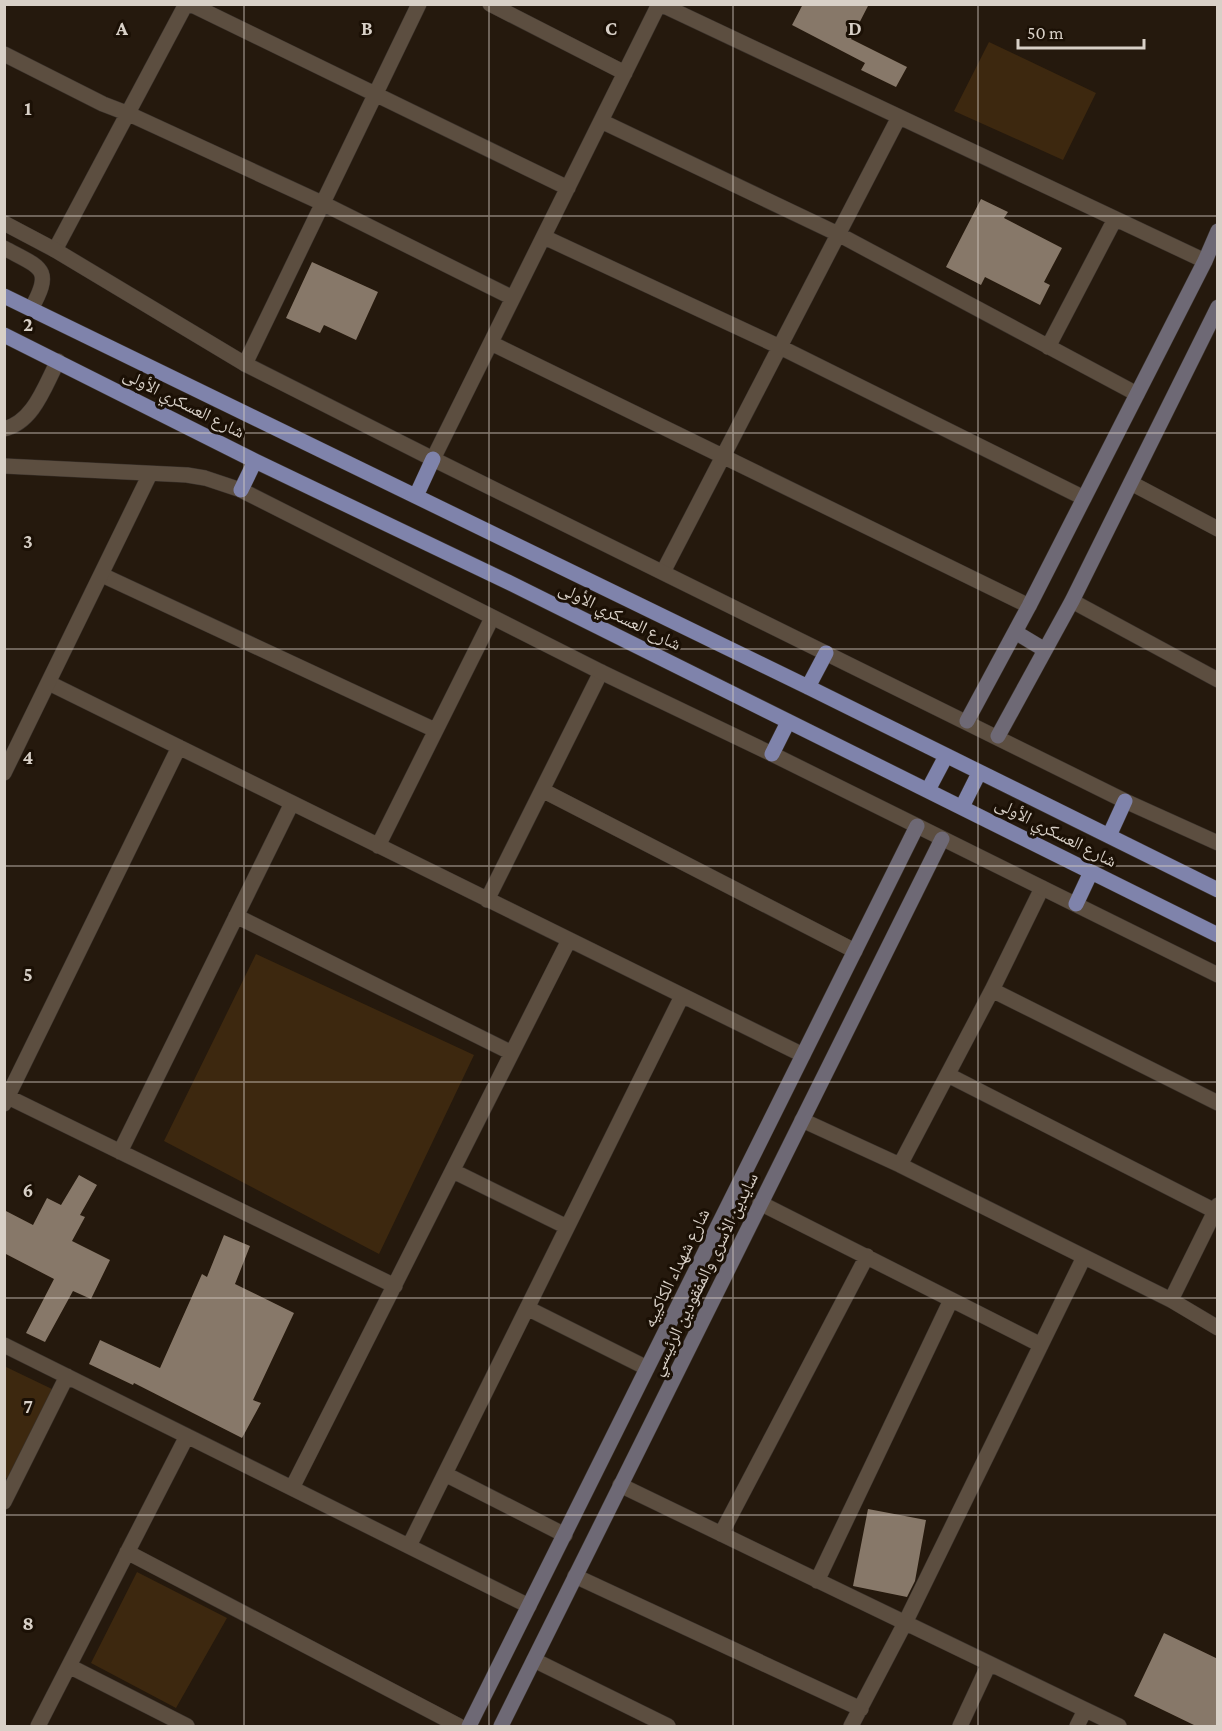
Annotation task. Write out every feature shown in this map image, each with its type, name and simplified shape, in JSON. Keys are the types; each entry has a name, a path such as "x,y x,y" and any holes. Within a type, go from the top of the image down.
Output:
{"main road":[{"path":"967,721 1029,606 1205,261 1218,231"},
{"name":"شارع العسكري الأولى","path":"4,296 808,687 1218,890"},
{"path":"998,736 1072,601 1218,307"},
{"name":"شارع العسكري الأولى","path":"4,335 508,582 1218,935"},
{"path":"416,496 433,459"},
{"path":"241,490 255,460"},
{"path":"1015,632 1045,650"},
{"path":"808,687 826,653"},
{"path":"772,754 788,722"},
{"path":"928,790 946,756"},
{"path":"962,807 979,773"},
{"path":"1109,836 1125,801"},
{"name":"شارع شهداء الكاكييه","path":"469,1726 917,826"},
{"name":"سايدين الأسرى والمفقودين الرئيسي","path":"501,1726 942,839"},
{"path":"1076,904 1091,872"}],"street":[{"path":"55,250 188,4 568,188"},
{"path":"244,364 419,4"},
{"path":"490,4 625,73"},
{"path":"433,459 659,4 1205,261"},
{"path":"4,54 103,104 322,203 513,298"},
{"path":"663,572 899,117"},
{"path":"601,121 838,234 1137,394"},
{"path":"1048,347 1115,219"},
{"path":"4,223 55,250 244,364 1125,801 1218,843"},
{"path":"544,237 780,347 1084,498"},
{"path":"4,248 33,264 42,273 43,286 31,309"},
{"path":"491,343 1029,606"},
{"path":"4,429 17,425 30,414 58,361"},
{"path":"4,466 205,478 241,490 492,618 1218,975"},
{"path":"4,773 150,474"},
{"path":"1131,483 1218,529"},
{"path":"102,575 435,730"},
{"path":"1072,601 1218,680"},
{"path":"378,846 492,618"},
{"path":"488,900 601,672"},
{"path":"49,683 803,1055"},
{"path":"179,747 6,1099 394,1286"},
{"path":"542,790 855,951"},
{"path":"120,1152 292,803"},
{"path":"900,1165 992,990 1042,888"},
{"path":"236,916 512,1053"},
{"path":"292,1488 569,940"},
{"path":"992,990 1218,1103"},
{"path":"409,1546 682,996"},
{"path":"948,1075 1216,1208 1171,1300"},
{"path":"802,1120 900,1165 1171,1300 1218,1328"},
{"path":"453,1171 567,1227"},
{"path":"760,1203 1041,1345"},
{"path":"722,1534 867,1256"},
{"path":"852,1726 905,1623 1084,1257"},
{"path":"817,1581 951,1300"},
{"path":"527,1308 648,1368"},
{"path":"4,1345 529,1606"},
{"path":"6,1495 67,1376"},
{"path":"38,1726 187,1436"},
{"path":"445,1473 565,1535"},
{"path":"620,1485 1119,1726"},
{"path":"127,1552 459,1726"},
{"path":"575,1576 861,1709"},
{"path":"534,1660 668,1726"},
{"path":"960,1726 990,1664"},
{"path":"69,1666 170,1723 187,1726"},
{"path":"1077,1726 1085,1710"}],"shaded area":[{"path":"989,42 1096,93 1063,160 954,111"},
{"path":"256,954 474,1055 379,1254 164,1141"},
{"path":"4,1366 54,1390 10,1479 4,1477"},
{"path":"137,1572 227,1618 176,1708 91,1663"}],"building":[{"path":"803,4 869,4 851,39 907,67 896,87 861,70 865,63 792,25"},
{"path":"981,199 1008,212 1004,218 1062,248 1044,282 1050,285 1040,305 985,277 981,285 946,267"},
{"path":"312,262 378,292 356,340 324,325 320,333 286,318"},
{"path":"79,1175 97,1185 80,1215 85,1217 72,1241 110,1260 91,1299 73,1291 45,1342 26,1333 54,1279 4,1253 4,1210 33,1225 47,1198 61,1205"},
{"path":"224,1235 250,1246 235,1284 294,1313 253,1400 261,1403 242,1438 134,1383 133,1385 89,1364 100,1340 160,1368 202,1274 207,1277"},
{"path":"868,1509 926,1520 915,1581 907,1597 853,1586"},
{"path":"1164,1633 1218,1659 1218,1726 1196,1726 1134,1696"}]}
